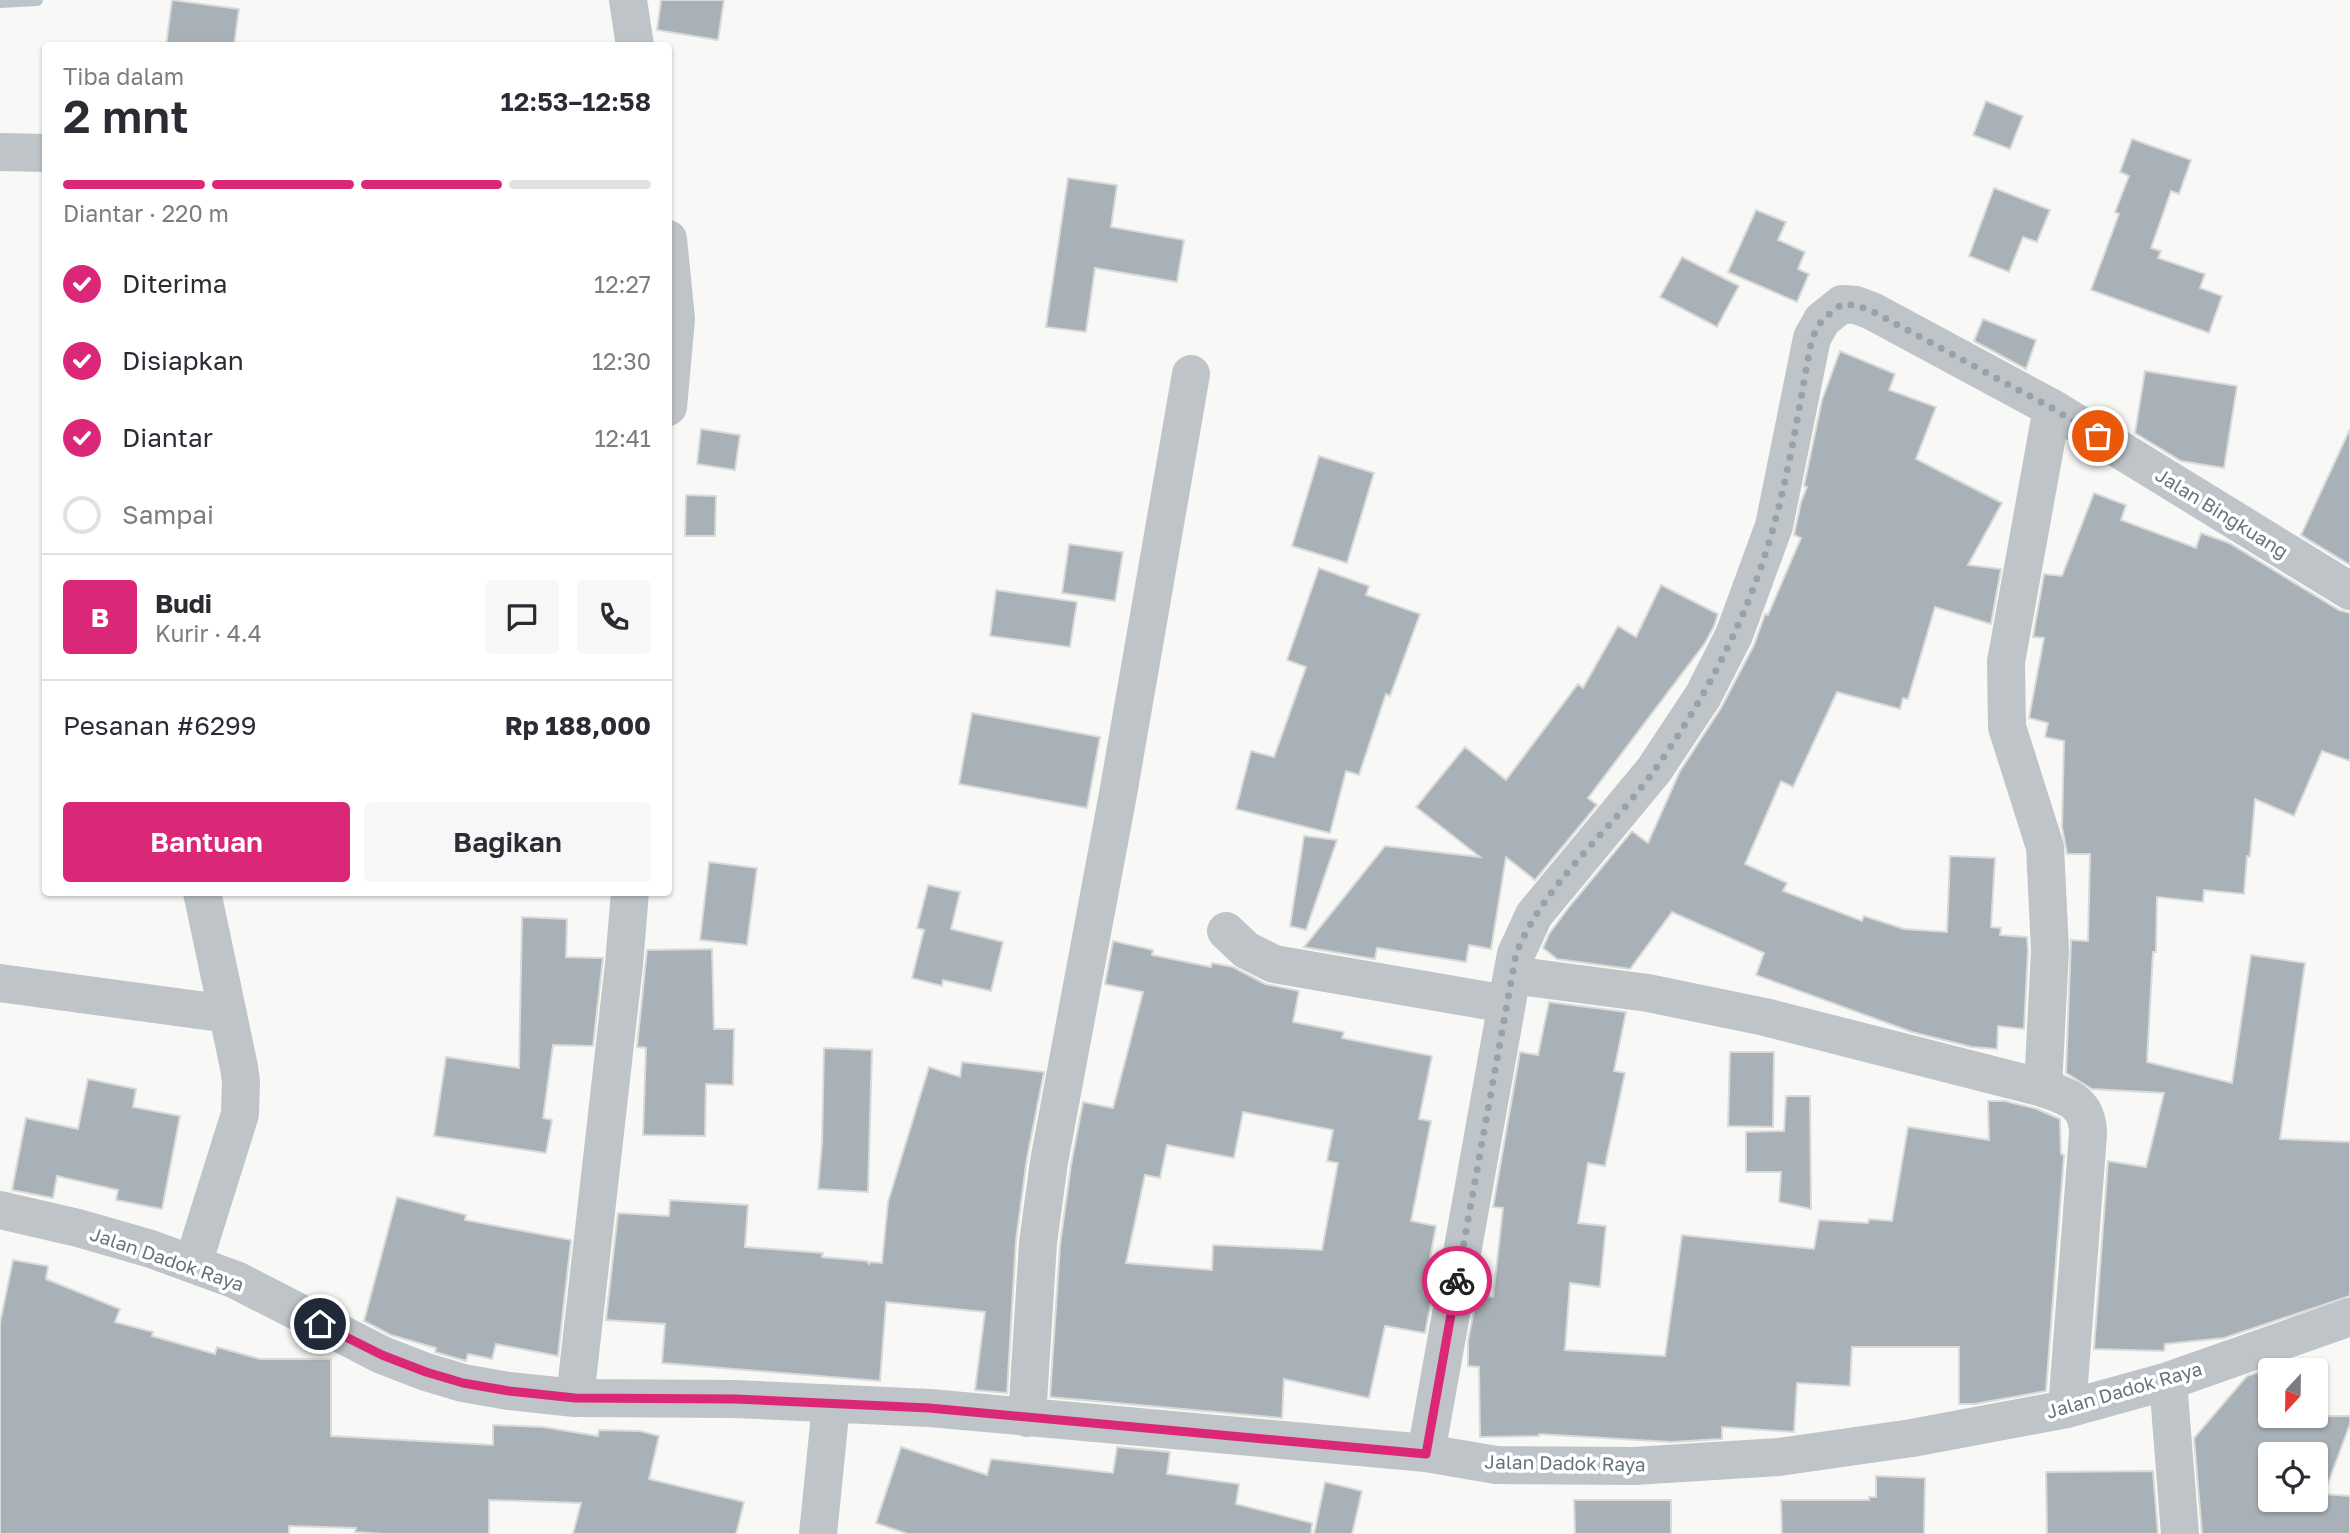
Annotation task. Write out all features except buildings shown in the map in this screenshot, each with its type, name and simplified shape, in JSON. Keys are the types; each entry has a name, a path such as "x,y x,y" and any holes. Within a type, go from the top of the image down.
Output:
{"street":[{"path":"628,0 634,42"},
{"path":"0,152 42,153"},
{"path":"672,279 676,319 672,363"},
{"name":"Jalan Bingkuang","path":"1426,1454 1516,954 1534,915 1654,770 1703,696 1734,635 1774,526 1812,338 1822,320 1842,304 1856,305 2052,408 2350,591"},
{"path":"1027,1418 1038,1243 1049,1162 1118,794 1191,373"},
{"path":"2043,1088 2050,950 2045,847 2012,749 2005,702 2006,662 2052,408"},
{"path":"193,1264 240,1114 241,1082 203,896"},
{"path":"575,1398 623,978 630,896"},
{"path":"1226,931 1246,950 1274,964 1509,989 1648,993 1765,1017 2043,1088 2075,1101 2088,1123 2067,1409"},
{"path":"0,983 228,1014"},
{"name":"Jalan Dadok Raya","path":"0,1210 78,1228 193,1264 236,1280 382,1355 463,1383 498,1389 575,1398 735,1399 929,1408 1426,1454 1496,1465 1531,1467 1634,1466 1779,1457 1912,1438 2067,1409 2168,1381 2350,1317"},
{"path":"2168,1381 2180,1534"},
{"path":"818,1534 831,1405"}],"waterway":[{"path":"0,2 37,0"}],"way so far":[{"path":"1457,1281 1516,954 1534,915 1654,770 1703,696 1734,635 1759,573 1774,526 1812,338 1822,320 1842,304 1856,305 1872,311 2052,408 2098,436"}],"route":[{"path":"320,1324 382,1355 426,1372 463,1383 509,1391 575,1398 735,1399 929,1408 1426,1454 1457,1281"}]}
